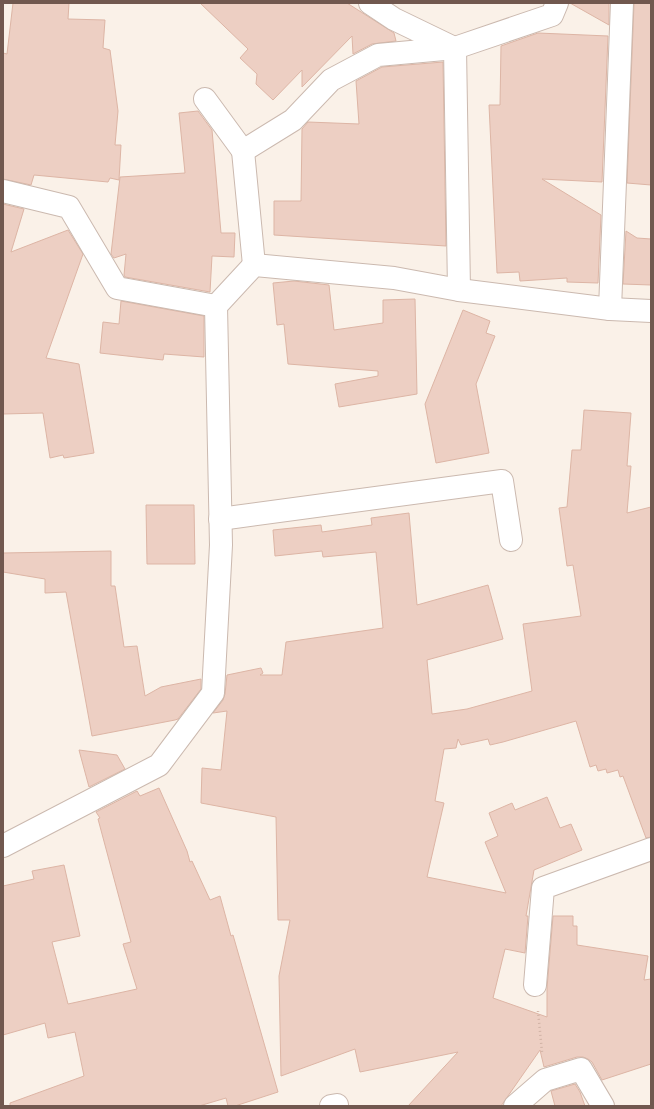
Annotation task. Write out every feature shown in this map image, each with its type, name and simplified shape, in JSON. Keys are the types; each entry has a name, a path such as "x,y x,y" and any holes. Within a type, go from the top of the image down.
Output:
{"street":[{"path":"370,3 394,19 455,48"},
{"path":"243,150 294,120 332,80 378,54 455,48 552,15 557,3"},
{"path":"610,309 622,3"},
{"path":"455,48 459,290"},
{"path":"3,846 159,765 213,693 221,545 216,306 254,265 243,150 205,99"},
{"path":"3,191 69,207 117,288 216,306"},
{"path":"254,265 394,278 459,290 610,309 651,311"},
{"path":"220,519 502,481 511,540"},
{"path":"535,985 543,888 651,849"},
{"path":"515,1106 545,1080 581,1069 603,1106"}],"path":[{"path":"535,985 545,1080"}],"building":[{"path":"13,3 69,3 68,19 105,20 103,48 110,50 118,111 115,145 121,145 119,180 110,178 108,182 34,175 31,185 3,179 3,53 7,54"},
{"path":"200,3 347,3 394,33 396,41 372,44 353,54 352,36 302,87 302,70 273,100 256,84 257,74 240,58 248,49"},
{"path":"570,3 609,3 609,25"},
{"path":"634,3 651,3 651,185 627,183"},
{"path":"538,33 608,36 602,182 542,179 601,215 598,283 567,282 567,278 520,281 519,272 497,273 489,105 500,105 501,46"},
{"path":"443,62 446,246 274,235 274,201 301,201 302,129 308,122 359,124 356,81 382,67"},
{"path":"198,111 212,130 221,233 235,233 234,257 212,256 210,292 125,277 126,254 114,258 111,254 120,177 185,173 179,113"},
{"path":"3,204 24,209 11,252 68,230 83,254 46,358 79,364 94,453 64,458 63,455 50,458 43,413 3,414"},
{"path":"626,231 637,238 651,239 651,285 623,284"},
{"path":"294,281 329,285 334,330 383,323 383,300 415,299 417,394 339,407 335,384 378,376 378,371 288,364 284,324 277,325 273,283"},
{"path":"121,301 204,316 204,357 164,354 163,360 100,353 103,322 119,324"},
{"path":"463,310 490,321 486,333 495,336 476,384 489,453 436,463 425,404"},
{"path":"584,410 631,413 627,466 631,466 627,513 651,507 651,837 646,838 623,776 620,777 618,770 607,773 606,769 598,771 596,765 590,767 576,721 490,745 488,739 461,745 458,739 456,748 444,749 435,801 444,803 427,877 506,893 485,842 498,836 489,813 512,803 515,810 547,797 560,828 571,824 582,850 534,870 526,916 528,916 525,953 505,949 493,998 547,1017 547,988 553,916 573,916 573,926 577,926 577,945 648,956 644,980 651,979 651,1064 602,1080 592,1062 583,1057 577,1057 544,1067 540,1050 501,1106 408,1106 458,1052 360,1072 355,1049 281,1076 279,976 290,920 278,920 276,817 201,803 202,768 221,770 227,711 213,713 223,700 227,675 261,668 263,673 260,675 282,675 286,642 383,628 376,552 323,557 322,551 275,556 273,530 321,525 322,532 372,525 371,518 409,513 417,605 488,585 503,639 427,660 432,714 467,709 532,691 523,624 581,616 573,565 567,566 559,508 567,507 572,450 581,450"},
{"path":"146,505 194,505 195,564 147,564"},
{"path":"111,551 111,586 115,586 124,647 137,646 145,696 161,687 201,679 201,689 178,719 92,736 66,592 45,593 45,579 3,572 3,553"},
{"path":"79,750 117,755 125,769 89,787"},
{"path":"159,788 187,851 190,862 192,861 210,900 220,896 231,936 233,935 278,1092 235,1106 228,1106 226,1098 199,1106 10,1106 10,1103 84,1076 75,1032 48,1038 45,1023 3,1035 3,886 34,879 32,871 64,865 80,936 52,942 68,1004 137,989 123,944 131,942 98,819 100,818 96,812 137,791 140,796"},
{"path":"575,1084 580,1092 585,1106 555,1106 551,1091"}]}
